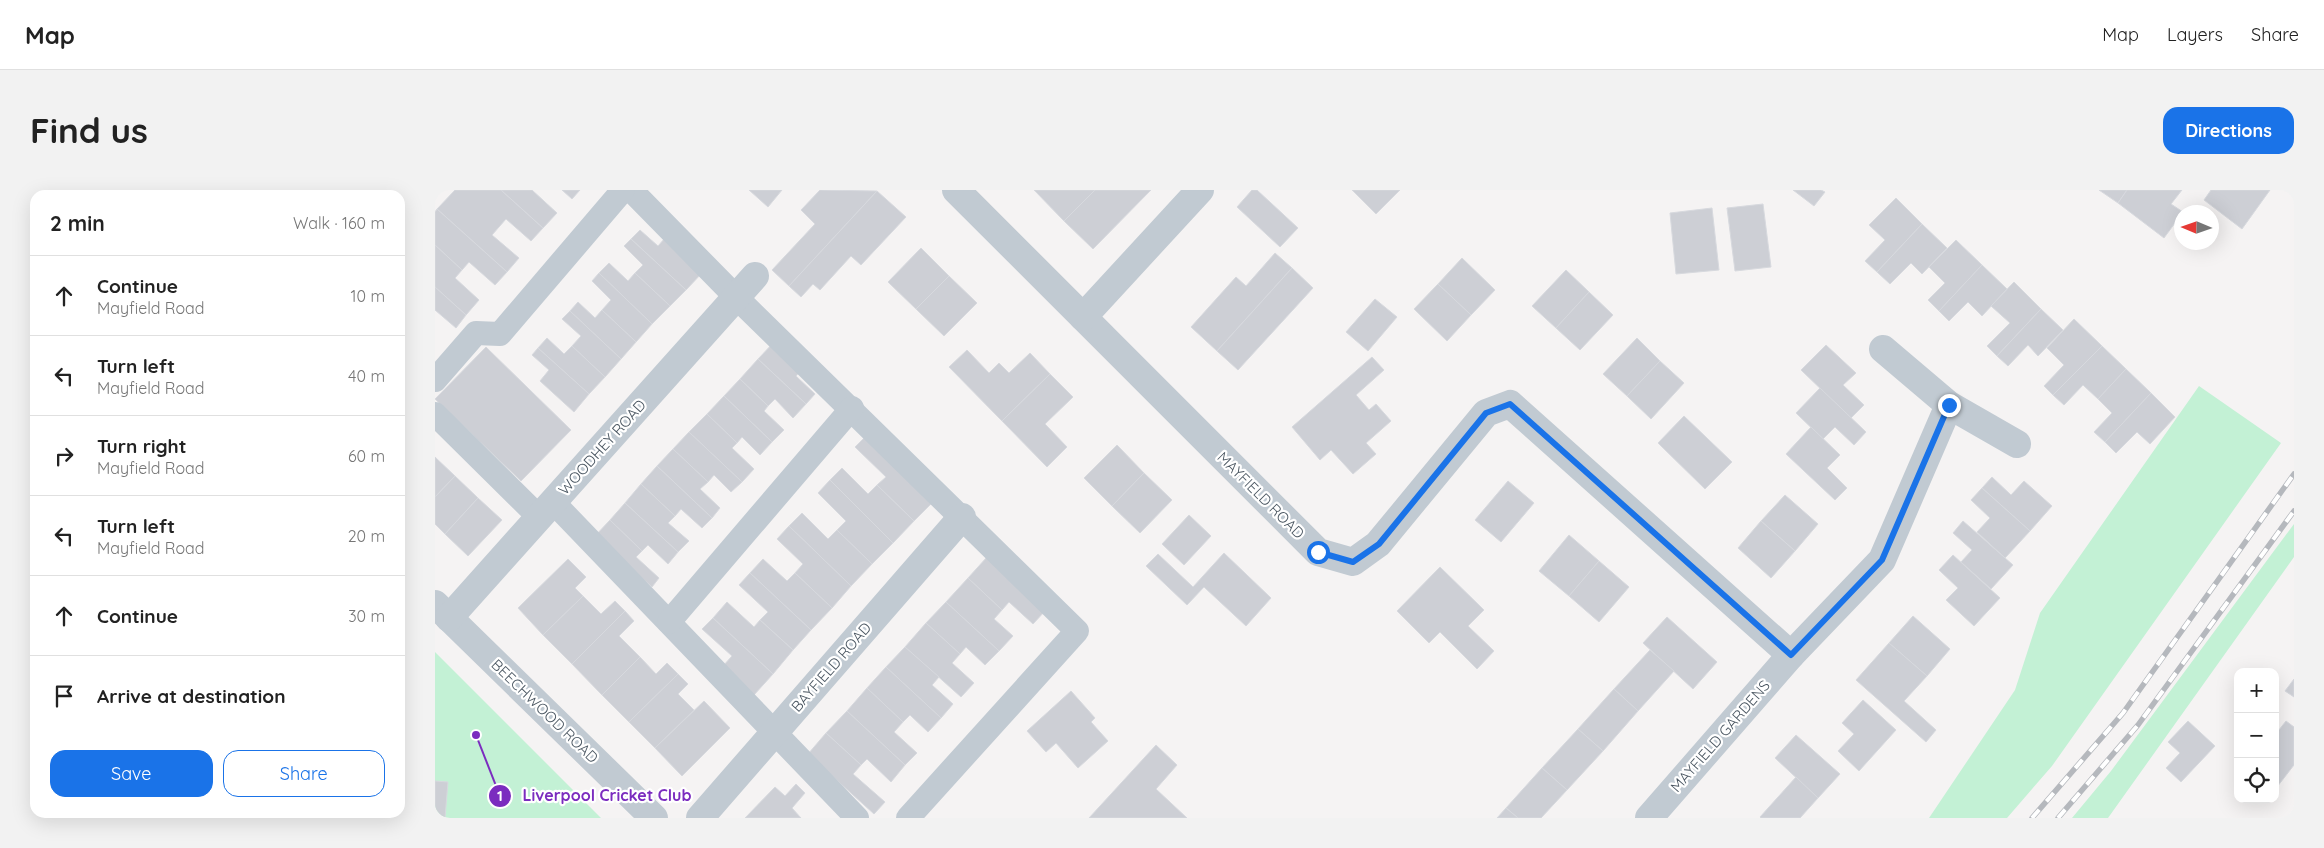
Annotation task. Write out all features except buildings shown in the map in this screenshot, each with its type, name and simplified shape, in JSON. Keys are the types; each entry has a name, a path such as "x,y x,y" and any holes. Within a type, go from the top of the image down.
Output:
{"street":[{"name":"MAYFIELD ROAD","path":"956,190 1318,552 1353,562 1379,544 1486,413 1510,404 1791,655"},
{"path":"1083,317 1200,190"},
{"name":"WOODHEY ROAD","path":"442,611 546,510 755,276"},
{"path":"1883,349 1949,405 2017,444"},
{"path":"1791,655 1882,560 1949,405"},
{"name":"BAYFIELD ROAD","path":"700,818 962,517"},
{"name":"BEECHWOOD ROAD","path":"442,611 654,818"},
{"name":"MAYFIELD GARDENS","path":"1649,818 1791,655"}],"lane":[{"path":"435,380 476,333 500,334 623,190"},
{"path":"631,190 736,297 852,408 1077,631 908,818"},
{"path":"669,622 852,408"},
{"path":"435,414 546,510 669,622 857,818"}],"green space":[{"path":"2199,386 2281,443 2052,766 2007,818 1929,818 2015,690 2040,613"},
{"path":"2294,524 2294,557 2108,818 2072,818 2111,771"},
{"path":"435,652 601,818 435,818"}],"railway":[{"path":"2032,818 2123,713 2294,474"},
{"path":"2058,818 2138,725 2294,511"}],"place":[{"name":"Liverpool Cricket Club","path":"476,735"}],"route":[{"path":"1318,552 1353,562 1379,544 1486,413 1510,404 1791,655 1882,560 1949,405"}]}
